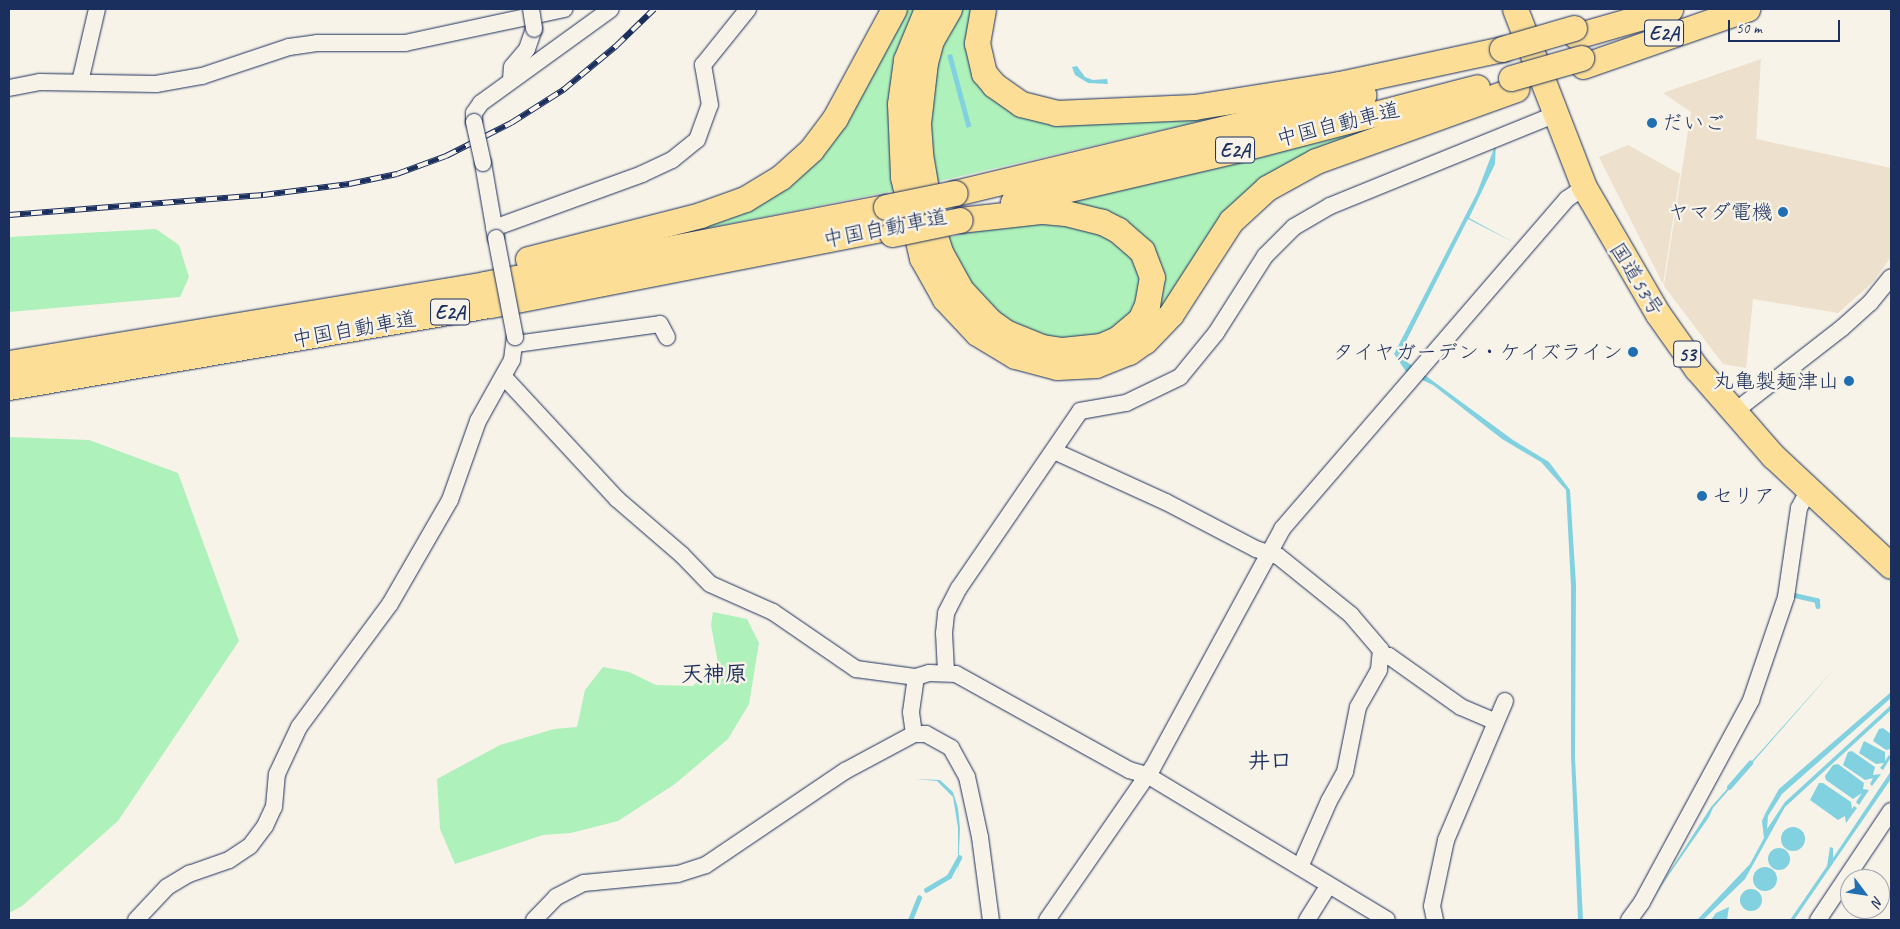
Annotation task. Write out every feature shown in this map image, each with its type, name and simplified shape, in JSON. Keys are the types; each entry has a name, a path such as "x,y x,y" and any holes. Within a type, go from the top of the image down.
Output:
{"highway":[{"path":"329,310 700,216 745,199 781,177 824,135 894,9"},
{"path":"927,9 906,60 900,104 904,177 922,258 945,299 977,332 1015,356 1057,367 1096,365 1129,352 1145,341 1172,314 1231,221 1266,188 1316,161 1508,68"},
{"path":"949,9 931,40 925,62 920,89 919,146 922,182 933,230 946,265 961,290 974,306 1005,332 1042,348 1062,350 1101,346 1117,340 1129,332 1147,305 1152,284 1149,263 1131,240 1102,222 1065,212 958,209"},
{"path":"983,9 976,43 984,73 994,85 1021,104 1056,113 1194,107 1339,84 1508,68"},
{"name":"国道53号","path":"1515,9 1584,187 1658,314 1698,369 1734,412 1808,491 1891,566"},
{"name":"国道53号","path":"1531,9 1551,105"},
{"path":"1578,47 1646,9"},
{"name":"中国自動車道","path":"1578,47 1670,9"},
{"name":"中国自動車道","path":"9,386 490,305 668,271 889,222 1208,157 1578,47 1747,9"},
{"name":"中国自動車道","path":"9,363 484,284 889,222"}],"street":[{"path":"80,82 97,9"},
{"path":"511,80 512,67 527,49 534,29 531,9"},
{"path":"9,88 40,82 156,84 202,76 289,48 317,44 404,43 564,9"},
{"path":"136,920 167,887 190,874 229,860 250,846 265,826 274,807 276,774 283,756 320,695 390,604 426,546 450,500 478,421 504,377 515,340 474,122 474,113 481,103 511,80 611,9"},
{"path":"495,233 642,174 672,160 697,140 710,105 703,65 748,9"},
{"path":"946,672 944,633 946,613 960,588 1080,412 1126,403 1180,377 1216,333 1265,256 1294,227 1330,206 1551,105"},
{"path":"1047,920 1147,776 1282,529 1427,358 1567,199 1584,187"},
{"path":"1734,412 1885,295 1891,277"},
{"path":"515,340 660,324 667,337"},
{"path":"504,377 617,499 682,555 710,584 773,612 856,669 916,677 946,672 956,674 1129,770 1147,776 1300,867 1328,887 1387,920"},
{"path":"1054,451 1269,552 1301,573 1351,615 1383,656"},
{"path":"1629,920 1647,894 1751,700 1786,597 1799,508 1808,491"},
{"path":"1383,656 1389,656 1455,704 1494,721"},
{"path":"1300,867 1329,801 1345,772 1358,707 1379,670 1383,656"},
{"path":"914,734 911,712 916,677"},
{"path":"1434,920 1432,906 1446,840 1494,721 1505,700"},
{"path":"534,920 556,897 584,883 678,874 706,865 845,771 914,734 926,734 951,748 967,777 980,838 991,920"},
{"path":"1818,920 1891,811"},
{"path":"1307,920 1328,887"}],"shaded area":[{"name":"ヤマダ電機","path":"1761,59 1756,139 1891,168 1891,257 1873,282 1838,313 1753,299 1746,368 1723,364 1664,286 1691,112 1663,93"},
{"path":"1628,145 1680,174 1663,284 1599,157"}],"green space":[{"path":"903,9 921,9 897,190 699,230 650,236 772,191"},
{"path":"962,9 974,9 968,35 1015,109 1309,96 931,183 931,81 946,30"},
{"path":"1384,126 1298,161 1146,331 1160,277 1064,203"},
{"path":"1070,221 1108,234 1132,256 1141,282 1130,315 1099,337 1048,339 1019,329 978,297 946,238 1003,225"},
{"path":"156,229 179,245 189,277 180,297 9,312 9,237"},
{"path":"9,437 89,440 178,473 239,641 118,821 22,906 9,913"},
{"path":"713,612 747,619 759,643 749,704 728,739 675,784 618,821 571,833 543,835 455,864 440,829 437,779 500,745 554,729 577,727 585,690 603,667 629,672 656,685 693,686 718,663 711,625"}],"water":[{"path":"952,54 971,126 967,128 947,55"},
{"path":"1077,66 1085,77 1093,80 1107,79 1108,84 1088,83 1075,75 1072,67"},
{"path":"1496,143 1495,164 1469,218 1515,243 1468,219 1400,353 1403,359 1513,440 1549,462 1570,490 1576,585 1575,758 1583,920 1578,920 1571,755 1571,586 1566,490 1541,462 1502,439 1433,385 1407,373 1394,354 1477,193"},
{"path":"1835,668 1713,808 1709,817 1650,902 1711,807"},
{"path":"1891,692 1891,698 1782,794 1768,816 1767,829 1785,802 1891,705 1891,710 1785,807 1745,879 1703,920 1697,920 1750,864 1764,838 1762,821 1779,789"},
{"path":"1883,728 1891,734 1891,749 1886,750 1873,741 1879,729"},
{"path":"1864,741 1885,752 1885,761 1889,755 1891,757 1883,770 1880,768 1884,763 1876,764 1859,753"},
{"path":"1852,751 1875,767 1873,775 1881,774 1872,786 1870,784 1873,778 1865,780 1843,765 1848,752"},
{"path":"1838,764 1864,783 1863,789 1869,790 1859,805 1856,802 1862,793 1853,799 1826,780 1825,776 1833,765"},
{"path":"1891,771 1891,779 1794,920 1790,920 1827,866 1830,847 1833,848 1833,858"},
{"path":"915,779 940,780 953,792 958,808 960,828 958,876 958,828 953,797 937,781"},
{"path":"1819,783 1823,783 1851,802 1852,809 1854,806 1857,808 1846,823 1845,816 1838,820 1810,800"},
{"path":"1793,827 1801,831 1805,839 1801,847 1793,851 1785,847 1781,839 1785,831"},
{"path":"1779,848 1787,851 1790,859 1787,867 1779,870 1771,867 1768,859 1771,851"},
{"path":"1765,867 1770,868 1776,874 1776,884 1770,890 1765,891 1760,890 1754,884 1753,879 1754,874 1760,868"},
{"path":"1751,889 1759,892 1762,900 1759,908 1751,911 1743,908 1740,900 1743,892"},
{"path":"1729,907 1727,920 1711,920 1716,913"}],"waterway":[{"path":"1790,594 1817,600 1818,606"},
{"path":"1729,787 1750,763"},
{"path":"926,890 949,876 959,858"},
{"path":"910,920 919,898"}],"railway":[{"path":"9,215 263,195 349,184 397,174 446,156 511,123 563,90 616,46 654,9"}],"place":[{"name":"だいご","path":"1652,123"},
{"name":"ヤマダ電機","path":"1783,212"},
{"name":"タイヤガーデン・ケイズライン","path":"1633,352"},
{"name":"丸亀製麺津山","path":"1849,381"},
{"name":"セリア","path":"1702,496"}],"district":[{"name":"天神原","path":"714,675"},
{"name":"井口","path":"1270,762"}]}
